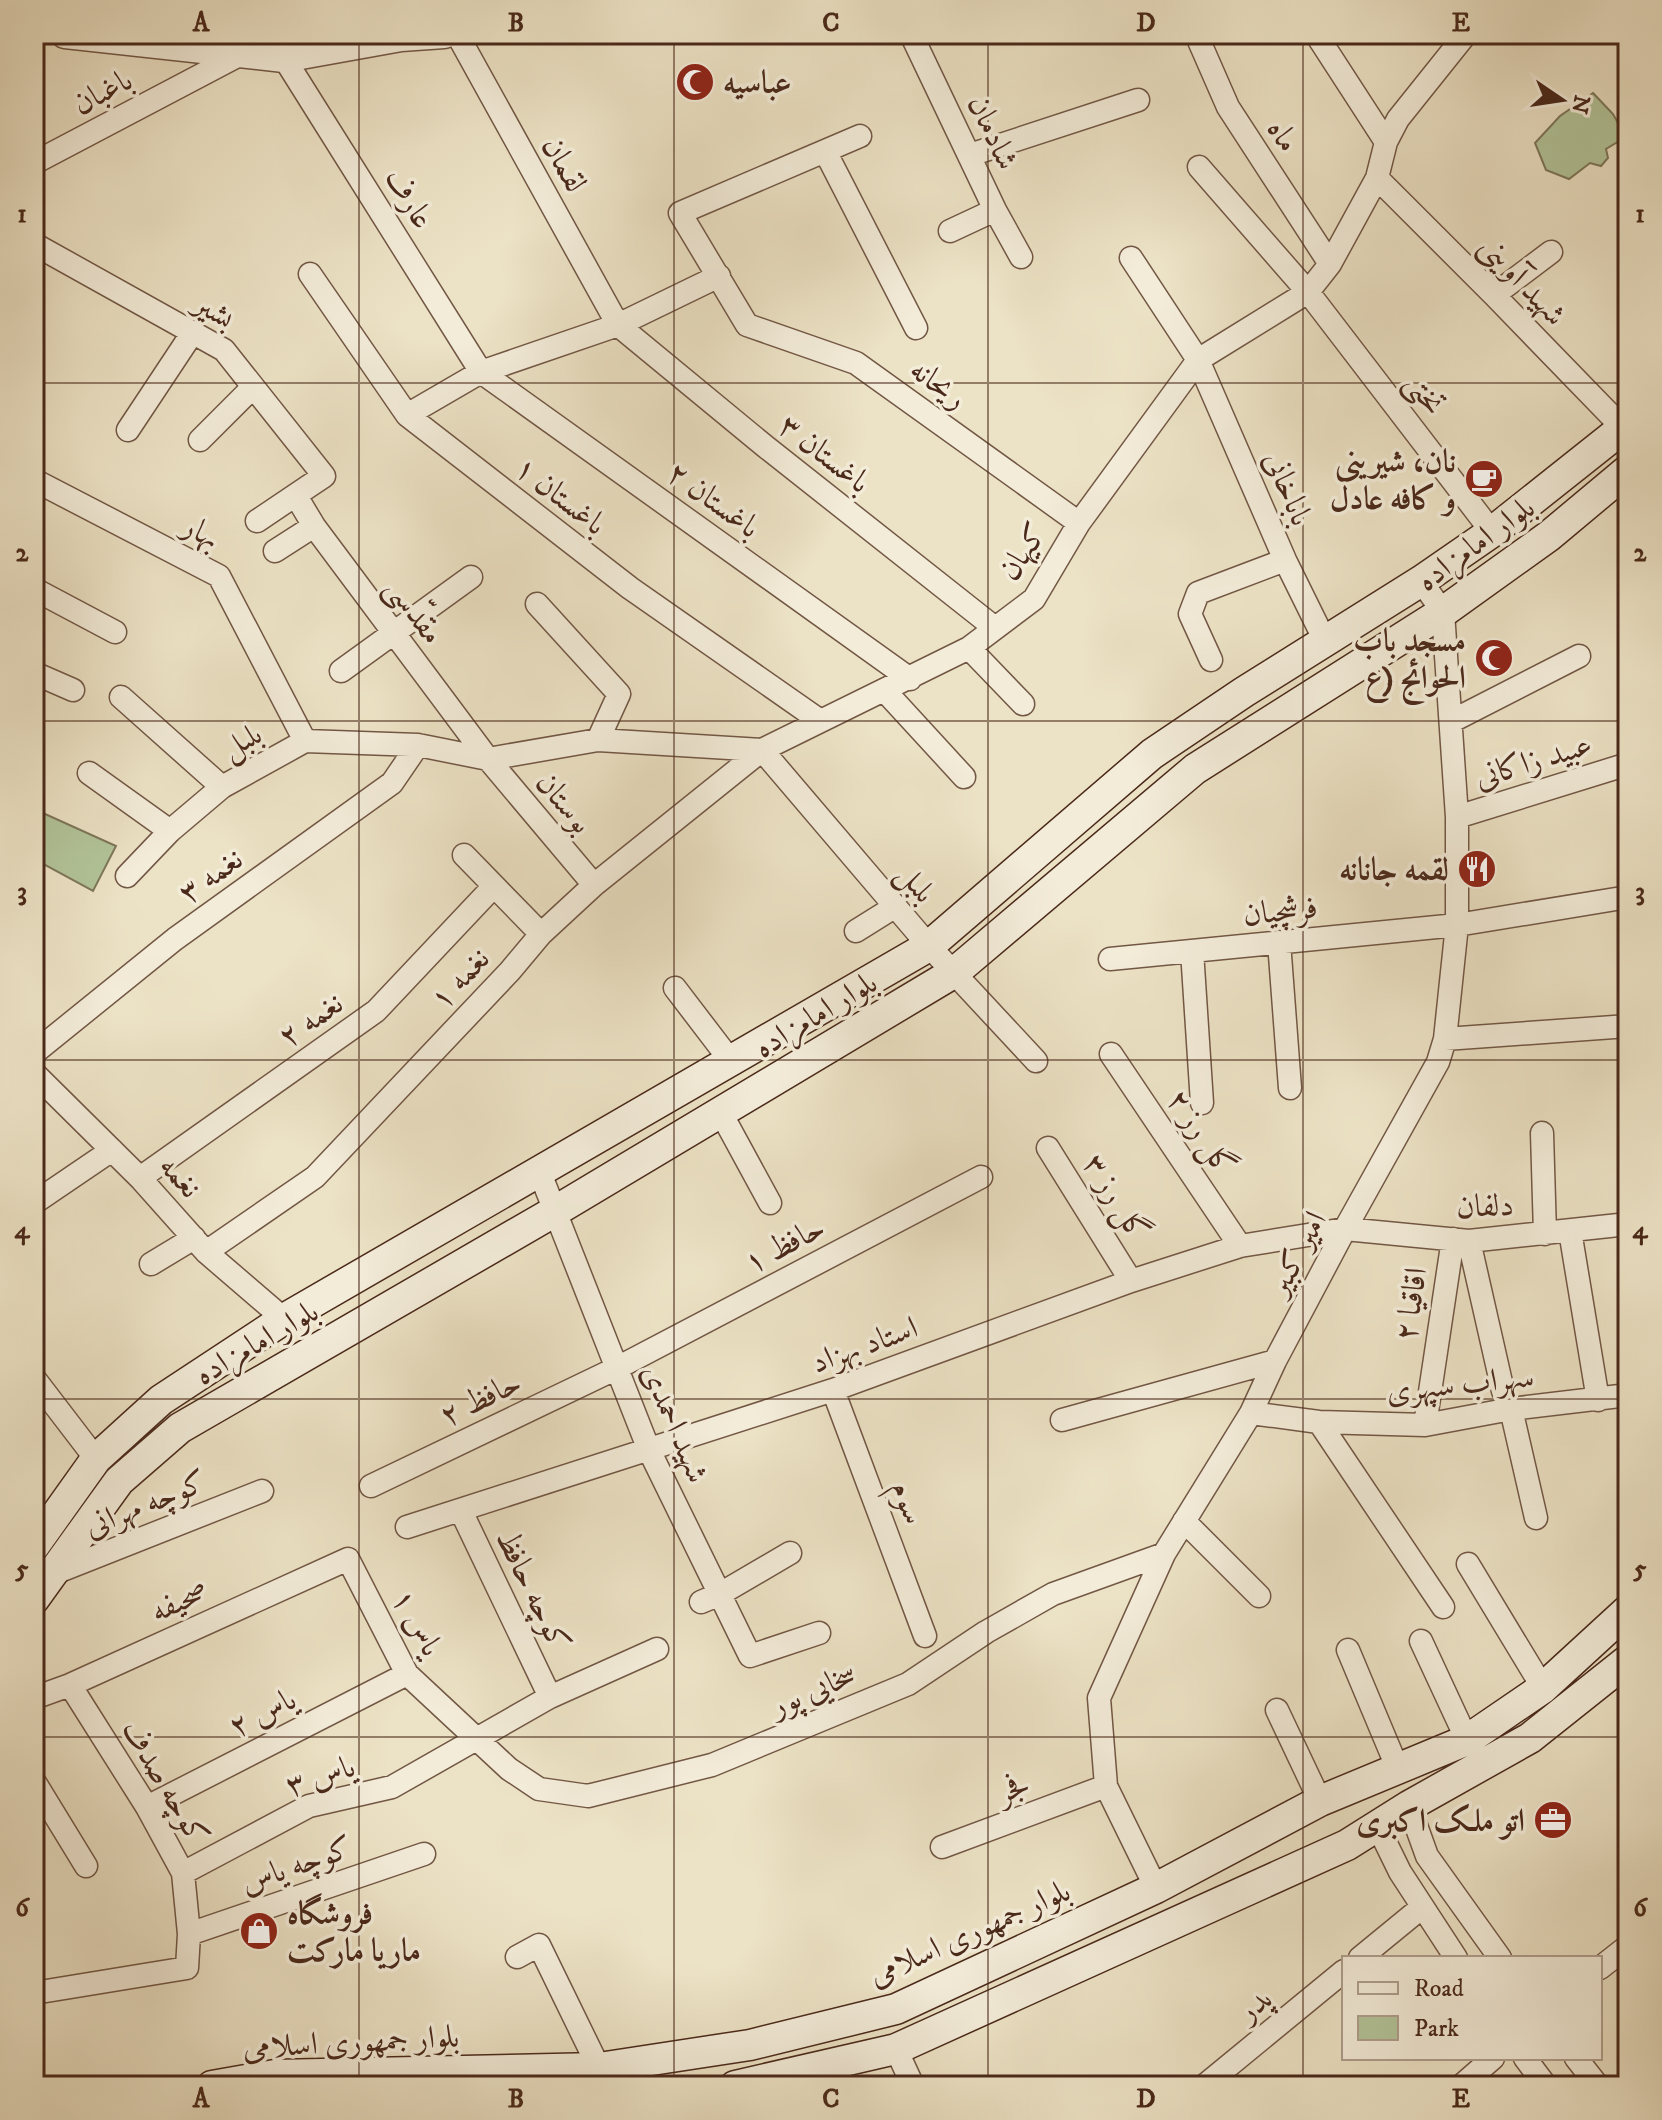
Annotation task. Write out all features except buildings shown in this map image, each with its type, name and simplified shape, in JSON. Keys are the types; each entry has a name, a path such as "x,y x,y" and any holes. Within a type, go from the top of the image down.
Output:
{"main road":[{"name":"بلوار امامزاده","path":"34,1546 96,1459 161,1400 284,1319 929,946 1152,754 1492,532 1625,426"},
{"name":"بلوار امامزاده","path":"42,1587 119,1481 180,1428 557,1210 955,972 1195,769 1443,612 1549,536 1628,470"},
{"name":"بلوار جمهوری اسلامی","path":"212,2086 599,2068 750,2045 896,2009 1156,1888 1320,1801 1467,1740 1543,1688 1628,1610"},
{"path":"735,2086 896,2049 1347,1845 1530,1738 1628,1660"},
{"path":"1320,1801 1347,1845"}],"street":[{"path":"65,34 284,58 401,36 444,34"},
{"name":"لقمان","path":"457,34 618,325"},
{"name":"شادمان","path":"911,34 995,210 1021,257"},
{"name":"ماه","path":"1196,34 1228,107 1330,264"},
{"path":"1316,34 1386,142"},
{"name":"کیهان","path":"762,750 969,648 1034,599 1079,523 1198,360 1308,292 1330,264 1377,178 1386,142 1398,119 1466,34"},
{"name":"باغبان","path":"34,163 243,53"},
{"name":"عارف","path":"284,58 481,372"},
{"path":"970,155 1138,100"},
{"path":"407,415 481,372 618,325 719,276 680,213 860,136"},
{"path":"825,151 916,328"},
{"name":"تختی","path":"1199,167 1308,292 1492,532"},
{"name":"شهید آوینی","path":"1377,178 1625,426"},
{"path":"950,231 995,210"},
{"name":"بشیر","path":"34,244 224,350 324,476 296,496"},
{"path":"1494,295 1551,252"},
{"name":"باباخانی","path":"1131,258 1198,360 1285,560 1325,641"},
{"name":"باغستان ۱","path":"310,274 407,415 630,588 819,720"},
{"name":"ریحانه","path":"719,276 747,325 856,363 1079,523"},
{"name":"باغستان ۳","path":"618,325 995,628"},
{"path":"128,430 193,332"},
{"name":"باغستان ۲","path":"481,372 910,679"},
{"path":"200,440 253,387"},
{"name":"بهار","path":"34,480 219,576 305,741"},
{"path":"257,521 296,496"},
{"name":"مقدّسی","path":"296,496 314,526 392,633 488,759"},
{"path":"275,551 314,526"},
{"path":"1211,660 1190,614 1198,593 1285,560"},
{"path":"341,671 471,577"},
{"path":"1421,581 1443,612"},
{"path":"34,589 115,632"},
{"path":"537,604 619,694 598,740"},
{"name":"امیر کبیر","path":"1156,1888 1106,1786 1099,1698 1164,1554 1251,1413 1345,1229 1438,1062 1445,1039 1457,925 1457,817 1443,612"},
{"path":"969,648 1023,704"},
{"path":"1452,721 1579,656"},
{"path":"34,673 73,690"},
{"path":"885,691 964,777"},
{"path":"121,697 222,787"},
{"path":"418,745 488,759 598,740 762,750"},
{"name":"بلبل","path":"127,876 170,831 222,787 305,741 418,745"},
{"name":"نغمه ۳","path":"34,1053 175,939 392,783 418,745"},
{"name":"بلبل","path":"762,750 929,946 1036,1061"},
{"name":"نغمه ۱","path":"151,1264 200,1245 315,1177 510,971 541,934 594,885 762,750"},
{"name":"بوستان","path":"488,759 594,885"},
{"name":"عبید زاکانی","path":"1457,817 1628,764"},
{"path":"89,773 170,831"},
{"path":"464,855 541,934"},
{"name":"نغمه ۲","path":"140,1178 376,1011 494,886"},
{"name":"فرشچیان","path":"1110,959 1457,925 1628,897"},
{"path":"856,931 896,906"},
{"path":"1279,942 1290,1088"},
{"path":"1192,951 1202,1103"},
{"path":"675,988 730,1060"},
{"path":"1445,1039 1628,1026"},
{"name":"گل رز ۲","path":"1111,1054 1240,1246"},
{"name":"نغمه","path":"34,1073 140,1178 200,1245 284,1319"},
{"path":"721,1113 770,1203"},
{"path":"1542,1133 1545,1234"},
{"name":"گل رز ۳","path":"1048,1148 1131,1281"},
{"path":"34,1203 112,1150"},
{"name":"شهید احمدی","path":"540,1173 710,1598 750,1656 819,1633"},
{"name":"حافظ ۱","path":"617,1368 981,1177"},
{"name":"دلفان","path":"1345,1229 1461,1240 1628,1224"},
{"name":"استاد بهزاد","path":"407,1527 833,1390 1131,1281 1240,1246 1345,1229"},
{"path":"1570,1231 1598,1400"},
{"path":"1461,1240 1507,1400 1536,1518"},
{"name":"اقاقیا ۲","path":"1425,1425 1461,1240"},
{"path":"1062,1420 1275,1361"},
{"name":"حافظ ۲","path":"371,1486 617,1368"},
{"path":"34,1378 96,1459"},
{"name":"سوم","path":"833,1390 925,1636"},
{"name":"سهراب سپهری","path":"1251,1413 1319,1422 1425,1425 1507,1400 1598,1400 1628,1395"},
{"path":"1319,1422 1443,1607"},
{"name":"کوچه مهرانی","path":"42,1587 262,1491"},
{"name":"کوچه حافظ","path":"461,1511 550,1697"},
{"path":"1184,1521 1259,1596"},
{"path":"710,1598 790,1553"},
{"name":"سخایی پور","path":"478,1740 509,1769 539,1789 588,1796 712,1765 908,1684 986,1632 1053,1594 1164,1554"},
{"name":"یاس ۱","path":"348,1559 407,1674 478,1740"},
{"name":"صحیفه","path":"34,1698 70,1685 348,1559"},
{"path":"1468,1564 1543,1688"},
{"path":"1421,1641 1467,1740"},
{"name":"یاس ۳","path":"183,1873 309,1806 392,1787 550,1697 657,1649"},
{"path":"1348,1650 1397,1767"},
{"name":"یاس ۲","path":"147,1807 407,1674"},
{"name":"کوچه صدف","path":"34,1993 187,1968 189,1934 183,1873 147,1807 70,1685"},
{"path":"1277,1710 1320,1801"},
{"path":"35,1784 86,1866"},
{"name":"فجر","path":"942,1847 1106,1786"},
{"path":"1409,1806 1427,1856 1499,1956"},
{"path":"1377,1825 1421,1908 1455,1956"},
{"path":"1400,1872 1408,1853 1427,1856"},
{"name":"کوچه یاس","path":"189,1934 424,1854"},
{"path":"1362,1956 1421,1908"},
{"path":"517,1957 539,1945 599,2068"},
{"path":"1602,1966 1628,1946"},
{"name":"پدر","path":"1204,2086 1342,1973"},
{"path":"896,2049 913,2086"},
{"path":"1461,2086 1491,2060"},
{"path":"1526,2060 1546,2086"},
{"path":"1578,2060 1598,2086"}],"green space":[{"path":"1593,93 1613,114 1626,137 1606,149 1608,158 1601,166 1590,163 1569,179 1546,170 1535,143 1560,116"},
{"path":"34,809 116,846 93,891 34,859"}],"place":[{"name":"عباسیه","path":"695,82"},
{"name":"نان، شیرینی و کافه عادل","path":"1484,479"},
{"name":"مسجد باب الحوائج (ع","path":"1494,658"},
{"name":"لقمه جانانه","path":"1477,869"},
{"name":"اتو ملک اکبری","path":"1553,1820"},
{"name":"فروشگاه ماریا مارکت","path":"259,1931"}]}
